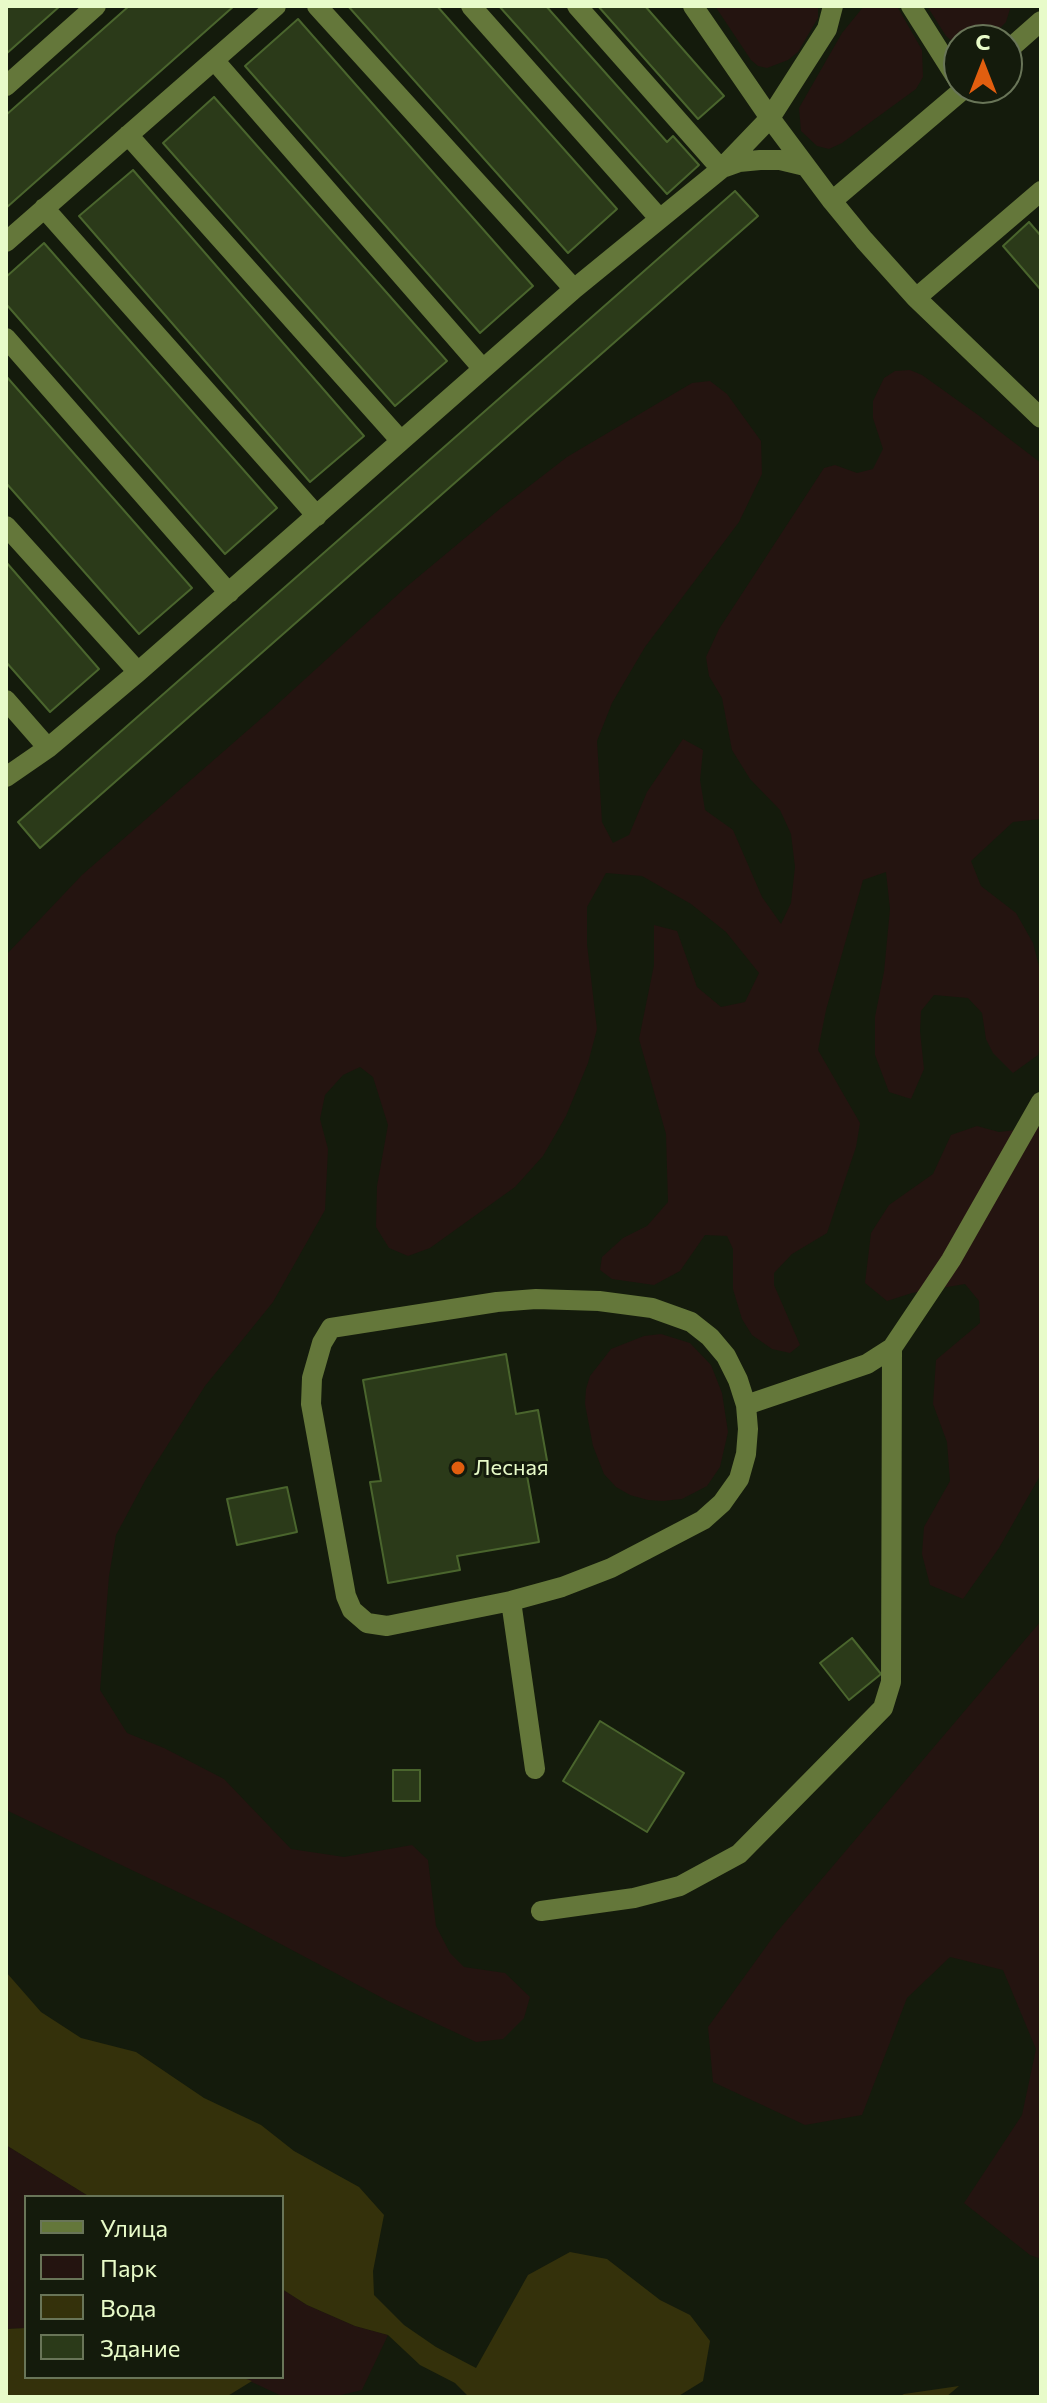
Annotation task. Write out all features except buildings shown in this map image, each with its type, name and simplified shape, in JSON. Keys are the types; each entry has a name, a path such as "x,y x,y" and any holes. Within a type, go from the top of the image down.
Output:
{"street":[{"path":"6,86 96,6"},
{"path":"6,242 276,6"},
{"path":"317,6 574,289"},
{"path":"471,6 659,218"},
{"path":"577,6 721,169"},
{"path":"693,6 832,201 916,298 1041,418"},
{"path":"6,777 48,748 138,672 574,289 721,169 770,118 827,29 833,6"},
{"path":"911,6 943,56"},
{"path":"1023,37 1041,21"},
{"path":"214,60 483,369"},
{"path":"832,201 943,104"},
{"path":"128,135 401,441"},
{"path":"721,169 739,162 760,160 780,160 805,166"},
{"path":"916,298 1040,194"},
{"path":"44,208 317,516"},
{"path":"6,338 229,593"},
{"path":"6,526 138,672"},
{"path":"6,700 48,748"},
{"path":"746,1405 867,1364 892,1348 951,1260 1041,1102"},
{"path":"536,1299 599,1301 652,1308 691,1322 710,1337 726,1356 746,1405 746,1454 739,1479 722,1503 703,1520 611,1568 562,1587 511,1601 387,1626 367,1623 352,1610 346,1596 311,1404 312,1378 322,1343 331,1328 497,1302 536,1299"},
{"path":"541,1911 634,1898 680,1886 739,1854 883,1708 891,1682 892,1348"},
{"path":"511,1601 535,1769"}],"green space":[{"path":"715,6 818,6 818,18 798,52 788,60 767,68 751,60"},
{"path":"864,6 897,6 922,50 923,77 916,89 842,143 829,149 817,146 801,131 799,108 842,33"},
{"path":"927,6 1010,6 1004,24 943,24 943,31"},
{"path":"910,370 922,375 1041,463 1041,819 1013,822 971,861 981,886 1016,913 1033,943 1041,974 1041,1043 1038,1055 1013,1073 993,1053 986,1039 982,1013 968,998 934,995 921,1011 924,1069 911,1099 889,1092 875,1055 875,1017 884,972 890,909 886,872 863,880 826,1010 818,1050 860,1123 856,1147 827,1233 792,1254 774,1273 774,1285 800,1345 790,1353 772,1349 752,1335 742,1319 733,1289 733,1249 727,1236 705,1235 680,1271 654,1285 612,1279 600,1270 602,1257 623,1238 647,1226 668,1202 666,1134 639,1039 654,965 654,925 677,931 697,987 721,1007 745,1002 759,973 726,932 691,904 642,876 606,873 587,907 587,944 597,1029 588,1063 566,1116 543,1156 515,1187 430,1248 408,1256 389,1248 376,1227 377,1186 388,1125 373,1077 360,1067 343,1075 325,1095 320,1119 328,1149 325,1210 273,1302 205,1386 146,1479 116,1535 109,1576 100,1690 127,1733 224,1779 291,1849 344,1857 412,1845 428,1860 436,1926 450,1953 464,1967 505,1973 530,1997 524,2018 503,2039 476,2042 388,2001 226,1915 6,1810 6,955 82,875 405,588 501,508 567,457 692,383 710,381 727,394 761,441 762,474 739,522 645,647 612,703 597,741 602,822 613,843 629,835 647,792 683,739 703,750 700,780 705,810 733,830 762,897 781,924 791,903 795,867 791,834 780,810 750,779 732,750 722,698 709,676 706,657 719,629 824,468 835,465 857,473 873,469 883,449 873,418 873,401 884,378 895,371"},
{"path":"977,1126 999,1132 1041,1127 1041,1474 999,1548 963,1599 930,1585 922,1554 924,1527 950,1481 947,1442 933,1404 936,1360 980,1323 979,1301 965,1284 912,1293 887,1301 865,1283 871,1233 889,1205 933,1174 951,1135"},
{"path":"661,1334 690,1343 711,1365 722,1393 728,1432 720,1467 707,1486 682,1499 663,1501 630,1495 616,1487 604,1474 593,1446 585,1404 590,1376 611,1349 644,1336"},
{"path":"1041,1621 1041,2259 1030,2255 964,2203 1022,2115 1036,2049 1003,1970 950,1957 907,1998 862,2115 805,2125 713,2082 708,2027 776,1933"},
{"path":"6,2145 87,2195 24,2195 24,2328 6,2329"},
{"path":"284,2290 307,2305 355,2326 388,2335 362,2390 333,2397 284,2397 245,2379 284,2379"}],"water":[{"path":"6,1972 41,2012 81,2038 136,2052 204,2098 261,2125 294,2151 359,2187 384,2215 373,2271 374,2295 404,2325 436,2347 476,2368 528,2275 570,2252 607,2259 660,2300 690,2315 710,2341 703,2381 677,2397 469,2397 455,2383 420,2365 388,2335 355,2326 307,2305 284,2290 284,2195 87,2195 6,2145"},
{"path":"24,2328 24,2379 252,2381 226,2397 6,2397 6,2329"},
{"path":"959,2386 946,2397 898,2397 904,2394"}],"place":[{"name":"Лесная","path":"458,1468"}]}
